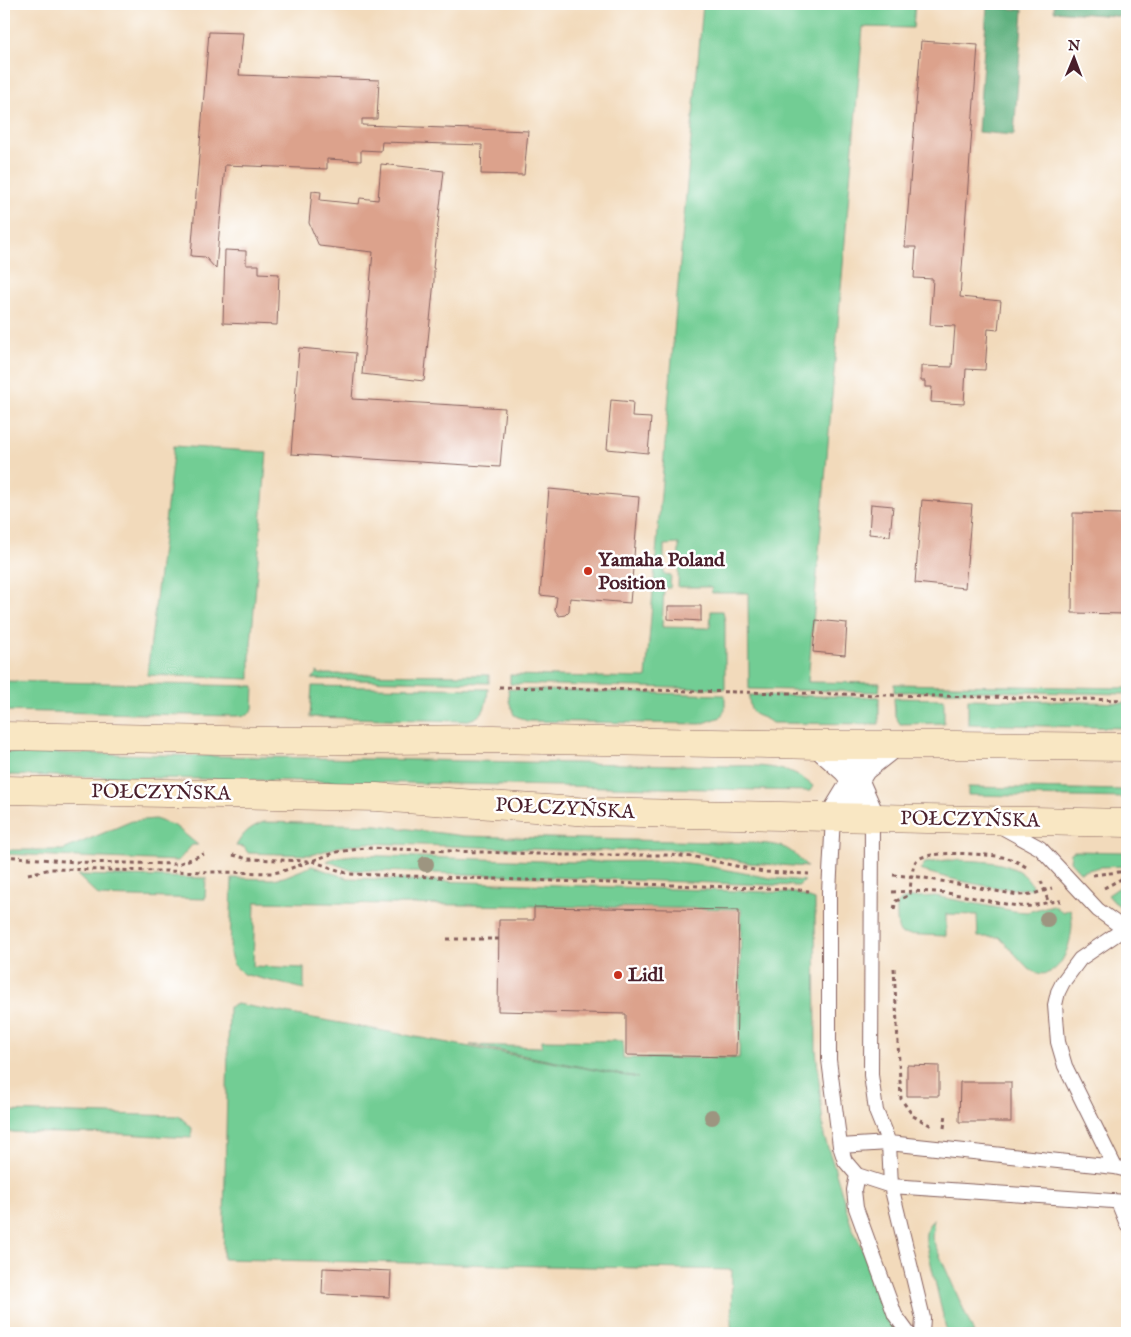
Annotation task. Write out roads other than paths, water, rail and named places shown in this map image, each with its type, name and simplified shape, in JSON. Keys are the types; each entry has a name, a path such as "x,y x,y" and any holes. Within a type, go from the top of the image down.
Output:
{"main road":[{"path":"4,736 273,741 493,739 819,745 1127,747"},
{"name":"POŁCZYŃSKA","path":"4,790 376,797 590,812 1127,823"}],"street":[{"path":"819,745 846,769 854,780 872,818"},
{"path":"833,817 863,768 892,745"}],"lane":[{"path":"833,817 829,883 829,1060 840,1146 845,1160 857,1175 891,1186 1123,1202 1127,1224"},
{"path":"872,818 871,1075 876,1111 889,1143 891,1186 923,1318 922,1333"},
{"path":"989,821 1040,848 1098,910 1126,930 1080,959 1063,982 1055,1005 1058,1042 1065,1066 1077,1093 1121,1168"},
{"path":"840,1146 889,1143 1121,1168"},
{"path":"857,1175 854,1190 856,1208 895,1315 908,1333"}],"place":[{"name":"Yamaha Poland Position","path":"588,571"},
{"name":"Lidl","path":"618,975"}]}
